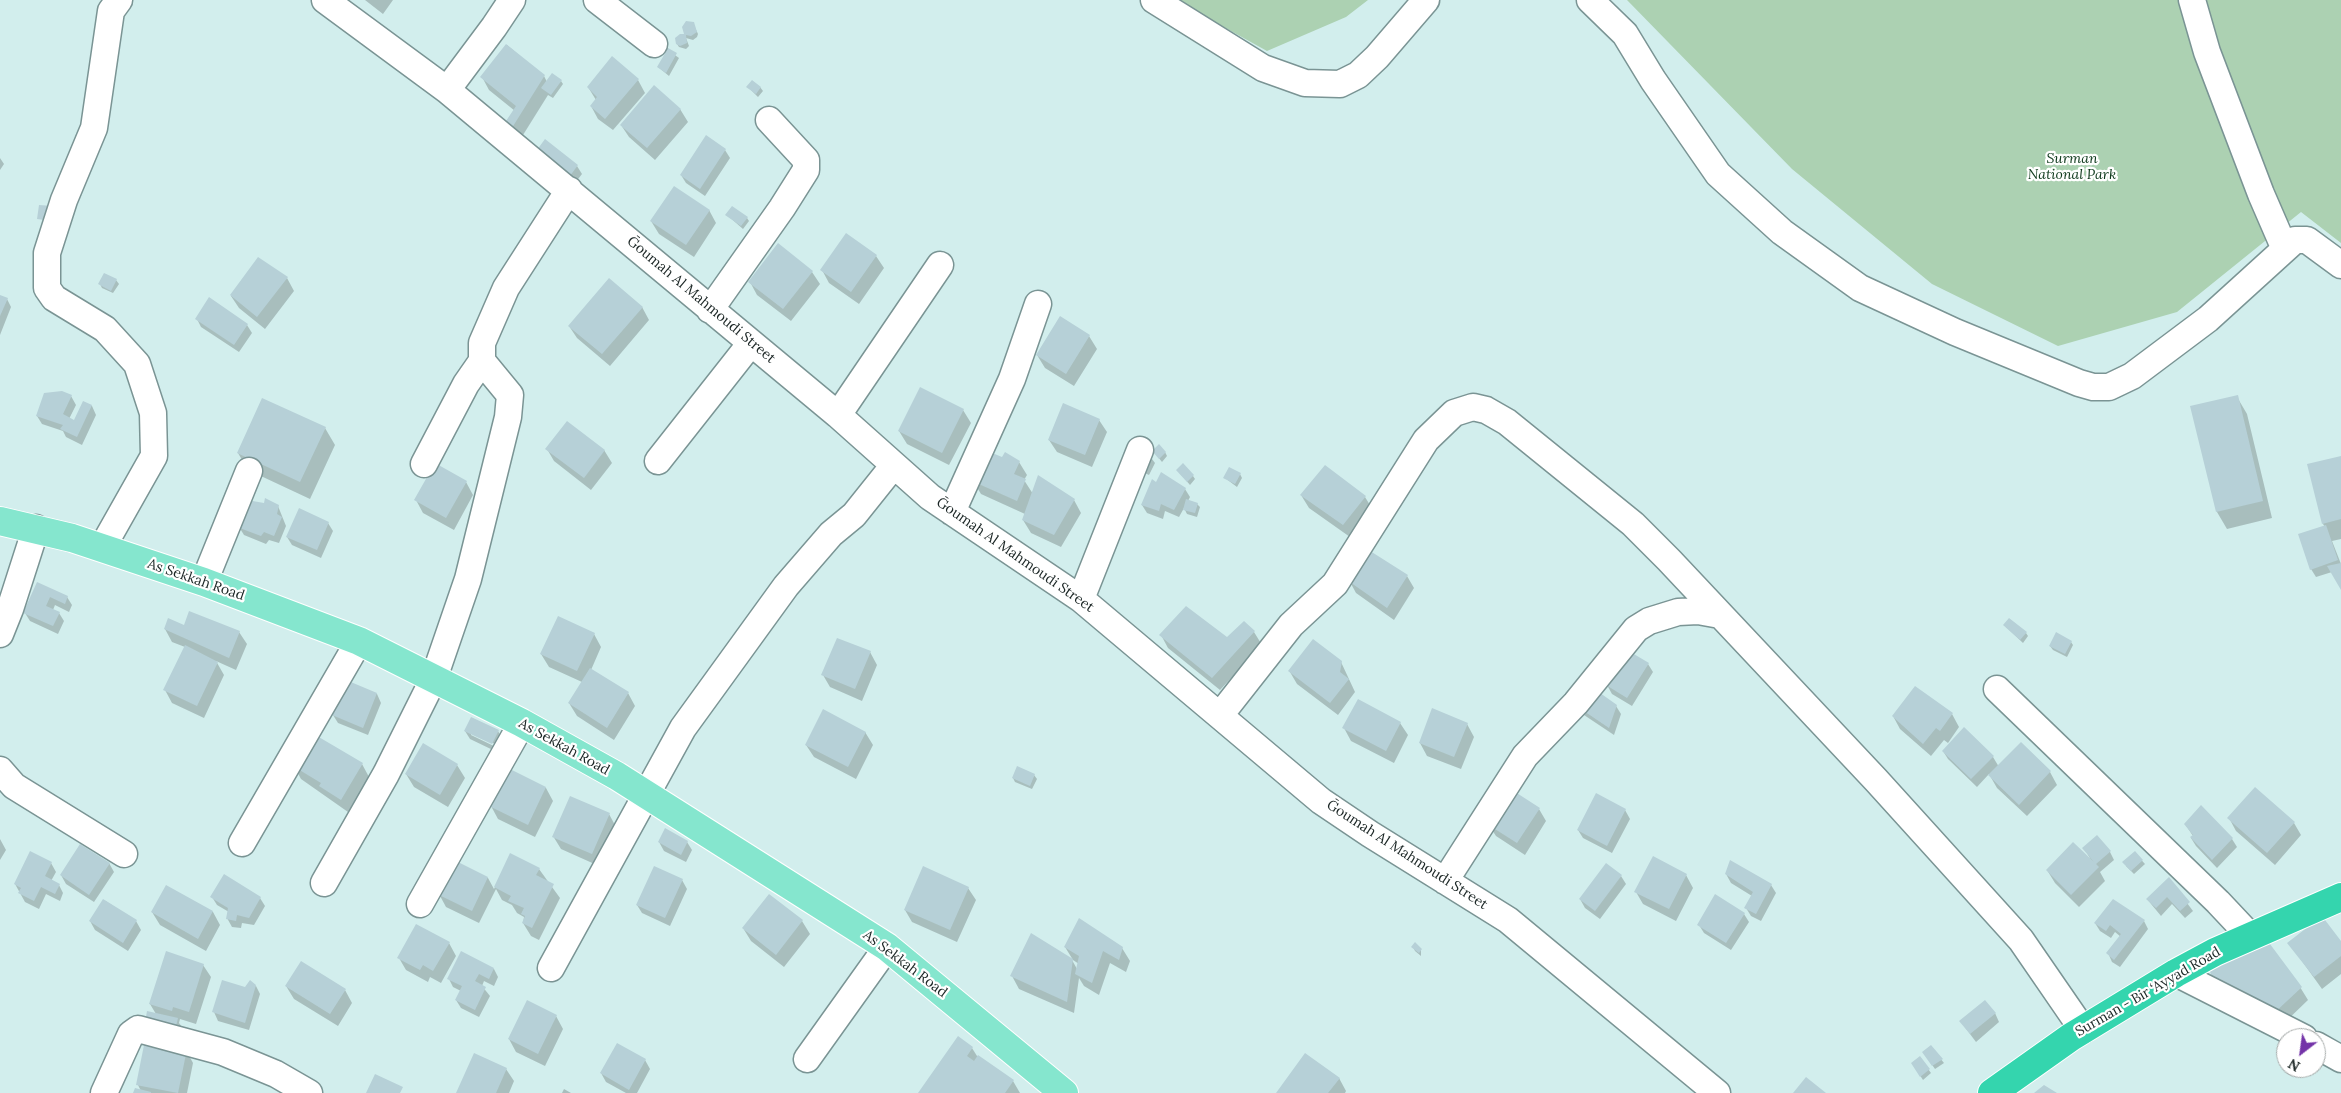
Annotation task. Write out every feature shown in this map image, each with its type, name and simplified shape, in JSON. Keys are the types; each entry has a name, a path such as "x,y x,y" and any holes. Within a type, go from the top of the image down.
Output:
{"highway":[{"name":"Surman - Bir ‘Ayyad Road","path":"1992,1093 2083,1030 2176,973 2250,936 2341,897"}],"main road":[{"name":"As Sekkah Road","path":"0,521 36,528 204,582 359,641 522,723 645,794 887,947 1064,1093"}],"street":[{"path":"102,548 154,456 153,413 137,364 105,329 54,298 47,288 47,253 64,200 94,128 111,11 119,0"},
{"name":"Ḡoumah Al Mahmoudi Street","path":"325,0 447,90 569,190 710,310 838,415 930,497 1081,599 1221,714 1321,800 1370,834 1508,920 1717,1093"},
{"path":"447,90 512,0"},
{"path":"597,0 654,44"},
{"path":"1154,0 1263,68 1305,83 1340,84 1358,75 1377,57 1426,0"},
{"path":"1590,0 1625,34 1653,80 1718,174 1782,232 1860,288 1955,332 2079,383 2094,387 2109,387 2132,376 2208,319 2284,247 2295,240 2307,240 2341,265"},
{"path":"2192,0 2207,52 2261,194 2284,247"},
{"path":"710,310 782,208 806,170 806,160 769,120"},
{"path":"424,464 466,384 482,361 482,343 506,288 569,190"},
{"path":"838,415 940,265"},
{"path":"952,512 1012,379 1038,304"},
{"path":"658,461 751,343"},
{"path":"324,883 386,774 434,678 468,579 508,417 510,395 482,361"},
{"path":"1221,714 1291,625 1335,584 1426,440 1454,413 1473,407 1491,412 1507,422 1633,524 1876,780 2021,940 2083,1030"},
{"path":"1081,599 1140,450"},
{"path":"551,968 683,728 786,586 832,534 854,515 894,465"},
{"path":"204,582 248,471"},
{"path":"0,634 36,528"},
{"path":"1445,881 1526,756 1576,703 1636,630 1649,621 1678,612 1698,611 1720,615"},
{"path":"242,843 359,641"},
{"path":"1997,689 2211,895 2250,936"},
{"path":"420,904 522,723"},
{"path":"0,770 14,786 124,854"},
{"path":"807,1059 887,947"},
{"path":"2176,973 2284,1028"},
{"path":"104,1093 131,1034 138,1029 223,1052 276,1074 309,1093"},
{"path":"2326,1050 2341,1058"}],"green space":[{"path":"1175,0 1368,0 1346,17 1267,51"},
{"name":"Surman National Park","path":"1627,0 2341,0 2341,243 2301,212 2177,312 2058,346 1932,284 1792,169"}],"building":[{"path":"686,21 694,22 697,32 691,36 686,35 687,43 680,46 676,44 675,38 680,34 684,34 682,27"},
{"path":"506,44 545,75 510,131 502,127 516,106 480,77"},
{"path":"668,48 677,53 666,73 657,67"},
{"path":"612,56 639,79 605,119 590,106 597,97 587,87"},
{"path":"552,73 562,80 551,95 541,88"},
{"path":"752,80 761,87 756,94 746,87"},
{"path":"654,85 681,109 647,148 620,125"},
{"path":"706,135 726,149 700,189 680,175"},
{"path":"545,139 578,165 567,180 534,154"},
{"path":"674,186 710,210 686,245 650,221"},
{"path":"39,205 53,206 52,221 37,219"},
{"path":"732,206 748,217 741,226 725,215"},
{"path":"846,233 877,255 851,292 820,270"},
{"path":"778,243 813,271 783,309 748,282"},
{"path":"258,257 288,277 257,317 230,295"},
{"path":"104,273 117,279 111,291 98,284"},
{"path":"609,278 643,307 602,354 568,326"},
{"path":"0,295 8,298 0,316"},
{"path":"209,297 248,324 234,345 195,319"},
{"path":"1060,316 1090,335 1066,374 1036,355"},
{"path":"920,387 964,409 942,453 898,431"},
{"path":"62,391 72,395 63,414 74,420 83,401 92,405 77,437 60,429 63,425 36,416 44,393"},
{"path":"2238,395 2263,501 2216,512 2190,406"},
{"path":"262,398 326,427 300,482 237,453"},
{"path":"1063,403 1100,419 1085,455 1048,440"},
{"path":"567,421 605,450 584,478 545,449"},
{"path":"1159,444 1166,452 1159,459 1152,451"},
{"path":"985,450 1002,457 1005,452 1020,461 1014,474 1026,479 1017,501 972,481"},
{"path":"2341,456 2341,519 2322,524 2307,464"},
{"path":"435,463 467,481 446,518 414,500"},
{"path":"1183,463 1194,475 1187,482 1176,470"},
{"path":"1325,465 1366,496 1343,525 1300,495"},
{"path":"1229,467 1241,473 1235,484 1223,478"},
{"path":"1161,472 1186,488 1174,510 1161,504 1159,511 1141,505 1152,479 1156,482"},
{"path":"1038,475 1075,499 1054,535 1022,520"},
{"path":"265,498 279,505 277,514 282,517 274,536 264,532 261,536 237,527 247,500 264,503"},
{"path":"1186,499 1198,503 1195,513 1183,510"},
{"path":"299,508 329,522 317,550 286,537"},
{"path":"2326,525 2338,560 2310,570 2298,534"},
{"path":"1367,549 1408,575 1387,608 1347,580"},
{"path":"2341,563 2341,590 2327,566"},
{"path":"37,582 68,596 65,604 50,597 46,606 60,612 53,626 23,613"},
{"path":"1186,606 1227,637 1244,621 1255,631 1212,678 1159,635"},
{"path":"189,611 240,631 229,658 164,629 168,618 184,625"},
{"path":"558,616 595,633 577,671 540,654"},
{"path":"2009,618 2027,632 2020,640 2003,625"},
{"path":"2056,632 2072,641 2065,654 2049,646"},
{"path":"837,638 871,651 855,689 821,675"},
{"path":"1313,639 1342,661 1340,672 1349,679 1330,703 1288,671"},
{"path":"185,645 218,662 197,706 163,690"},
{"path":"1627,650 1649,663 1627,698 1606,685"},
{"path":"590,668 629,692 607,728 568,703"},
{"path":"346,680 377,693 363,728 332,715"},
{"path":"1915,686 1953,713 1940,731 1936,728 1923,744 1892,716"},
{"path":"1593,688 1617,705 1609,728 1578,707"},
{"path":"1358,699 1401,722 1386,751 1342,728"},
{"path":"1432,708 1468,723 1454,757 1419,743"},
{"path":"823,709 866,732 848,767 805,745"},
{"path":"471,717 499,730 492,744 464,731"},
{"path":"1964,727 1994,756 1971,779 1942,751"},
{"path":"312,733 363,763 341,800 319,786 321,783 293,766"},
{"path":"2021,742 2051,771 2019,805 1988,775"},
{"path":"423,743 458,764 440,795 405,774"},
{"path":"1017,766 1035,774 1030,786 1012,778"},
{"path":"508,768 546,787 528,825 489,806"},
{"path":"2255,787 2295,822 2267,853 2227,818"},
{"path":"1509,788 1540,808 1517,843 1487,824"},
{"path":"1596,793 1626,809 1607,846 1577,830"},
{"path":"570,796 610,813 592,854 552,837"},
{"path":"2201,805 2233,838 2212,860 2190,837 2193,835 2184,824"},
{"path":"665,828 688,841 681,855 658,842"},
{"path":"2097,835 2111,851 2096,864 2099,867 2071,895 2046,870 2073,842 2094,862 2082,848"},
{"path":"80,844 110,863 89,895 60,875"},
{"path":"30,851 52,862 45,876 60,884 55,894 41,887 34,901 18,893 21,888 14,884"},
{"path":"2135,851 2143,860 2131,871 2122,862"},
{"path":"510,853 540,868 536,875 554,884 532,928 522,923 525,916 521,914 524,908 508,901 511,896 494,887"},
{"path":"1653,856 1687,874 1669,909 1634,892"},
{"path":"454,860 488,877 472,911 437,894"},
{"path":"1730,860 1772,884 1756,914 1744,908 1753,892 1725,874"},
{"path":"1606,863 1622,875 1595,911 1579,899"},
{"path":"654,866 683,879 665,918 636,905"},
{"path":"923,866 969,887 950,930 904,910"},
{"path":"224,874 261,897 249,918 237,915 236,921 226,919 228,908 210,897"},
{"path":"2169,877 2190,902 2180,911 2167,897 2156,908 2146,899"},
{"path":"166,885 213,911 198,939 151,912"},
{"path":"769,894 803,920 776,955 742,928"},
{"path":"1715,894 1745,913 1726,943 1697,925"},
{"path":"103,899 137,920 123,943 89,921"},
{"path":"2113,899 2145,920 2114,960 2106,953 2121,934 2110,925 2106,931 2094,923"},
{"path":"2322,916 2341,941 2341,956 2314,977 2287,943"},
{"path":"1079,918 1123,947 1119,960 1103,951 1092,983 1075,974 1079,956 1064,947"},
{"path":"416,924 450,942 433,971 423,965 420,970 397,958"},
{"path":"1031,933 1073,959 1067,1002 1010,976"},
{"path":"2267,940 2302,987 2272,1015 2217,989 2208,967"},
{"path":"1415,942 1422,949 1419,953 1411,947"},
{"path":"166,951 204,964 189,1012 173,1007 172,1011 149,1004"},
{"path":"461,951 494,968 489,979 479,974 475,981 486,987 475,1010 455,1000 462,986 447,979"},
{"path":"301,961 346,989 330,1014 285,986"},
{"path":"222,980 245,987 250,980 256,985 245,1023 212,1012"},
{"path":"527,1000 557,1015 538,1054 508,1039"},
{"path":"1985,1000 1996,1013 1970,1034 1959,1021"},
{"path":"147,1011 178,1018 175,1030 145,1023"},
{"path":"958,1036 973,1047 967,1056 974,1061 978,1055 1014,1080 1005,1093 918,1093"},
{"path":"145,1040 187,1049 178,1093 136,1085"},
{"path":"617,1043 646,1059 629,1090 600,1073"},
{"path":"1931,1045 1943,1059 1932,1066 1922,1052"},
{"path":"474,1053 507,1068 496,1093 456,1093"},
{"path":"1305,1053 1340,1078 1328,1093 1276,1093"},
{"path":"1920,1056 1930,1069 1920,1077 1911,1063"},
{"path":"375,1074 403,1087 400,1093 366,1093"},
{"path":"1806,1077 1826,1093 1793,1093"},
{"path":"2044,1085 2057,1093 2034,1093"},
{"path":"135,1088 151,1092 151,1093 133,1093"}]}
